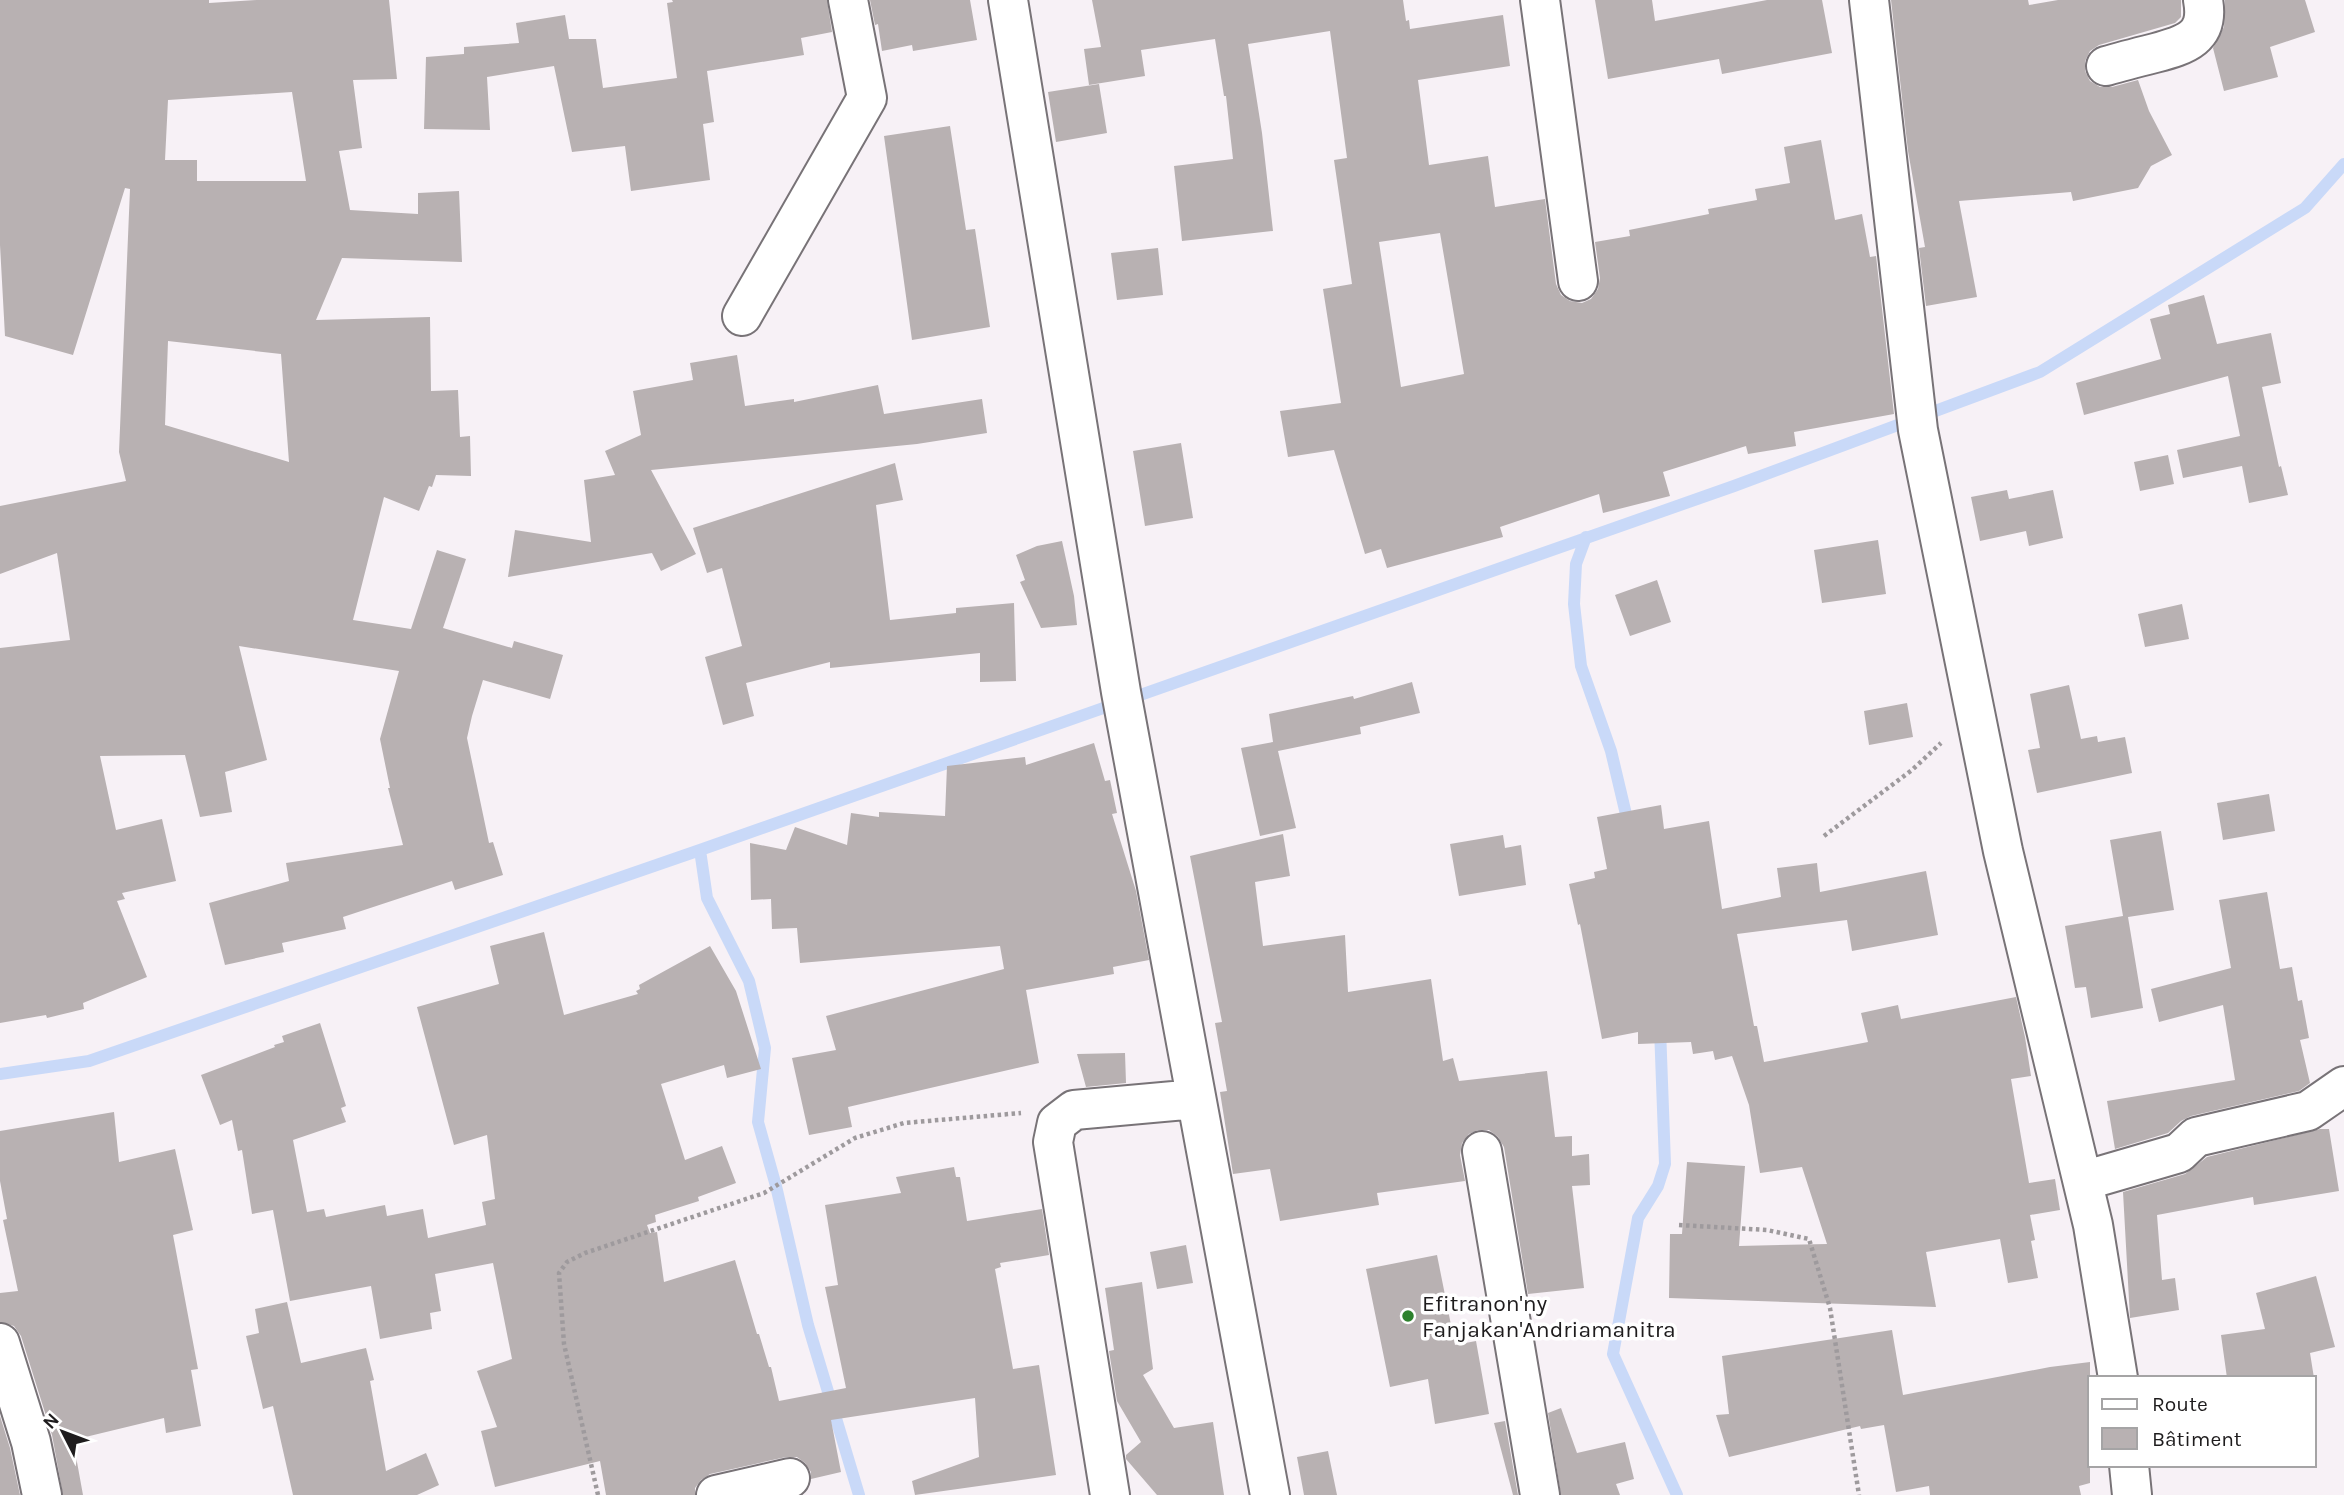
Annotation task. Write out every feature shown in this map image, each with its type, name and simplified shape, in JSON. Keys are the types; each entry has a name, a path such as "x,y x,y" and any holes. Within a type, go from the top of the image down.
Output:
{"street":[{"path":"742,316 867,98 848,0"},
{"path":"1009,0 1124,707 1270,1495"},
{"path":"1540,0 1578,281"},
{"path":"1869,0 1918,430 2003,851 2093,1225 2118,1376"},
{"path":"2106,66 2183,46 2198,33 2204,22 2203,0"},
{"path":"2083,1181 2179,1153 2196,1137 2308,1111 2344,1086"},
{"path":"1110,1495 1053,1142 1057,1123 1074,1110 1196,1099"},
{"path":"1482,1151 1540,1495"},
{"path":"0,1343 31,1442 42,1495"},
{"path":"2129,1467 2132,1495"},
{"path":"716,1495 790,1478"}],"path":[{"path":"1824,836 1912,770 1975,711"},
{"path":"598,1495 564,1344 559,1273 567,1262 585,1253 764,1193 855,1138 904,1123 1042,1111 1057,1123"},
{"path":"1679,1225 1767,1230 1809,1238 1830,1308 1858,1495"}],"building":[{"path":"0,0 209,0 209,3 256,0 389,0 397,79 353,80 362,148 339,151 350,210 418,214 418,193 459,191 462,262 342,258 316,320 430,317 431,391 458,390 460,437 470,436 471,476 436,475 419,511 384,497 353,620 411,629 437,550 466,559 443,628 512,648 514,641 563,655 550,699 483,680 472,716 467,738 489,843 493,842 503,875 455,890 452,881 343,917 346,929 282,943 284,952 225,965 209,903 289,881 286,863 403,845 388,788 380,739 399,671 239,646 267,760 225,772 232,812 200,817 185,755 100,756 116,830 162,819 176,881 122,893 125,899 117,901 147,977 83,1003 84,1009 47,1018 46,1015 0,1023 0,648 70,640 57,553 0,574 0,506 126,481 119,452 130,189 125,188 73,355 5,336 0,245","holes":["292,92 306,181 197,181 197,160 165,160 168,100","168,341 281,354 289,462 165,425"]},
{"path":"672,0 827,0 832,32 801,38 804,55 707,71 714,122 703,124 710,180 631,191 625,146 572,152 554,66 487,77 490,130 424,129 426,57 464,54 464,47 519,43 516,23 565,15 569,39 596,39 603,88 677,78 667,3 673,2"},
{"path":"870,0 970,0 977,40 913,51 912,45 882,51 878,24 875,25"},
{"path":"1092,0 1403,0 1410,29 1503,15 1510,66 1418,80 1429,165 1488,156 1495,207 1545,199 1556,284 1561,295 1570,301 1582,303 1591,299 1598,289 1600,278 1595,242 1630,236 1629,230 1709,214 1708,209 1757,200 1755,189 1790,183 1784,147 1821,140 1835,220 1862,214 1870,257 1876,256 1894,414 1794,432 1796,446 1748,454 1746,446 1663,472 1670,496 1603,513 1599,494 1500,527 1503,537 1387,568 1381,549 1365,554 1334,450 1288,457 1280,411 1341,403 1323,289 1352,284 1334,160 1347,158 1330,31 1248,44 1273,231 1182,241 1174,166 1233,159 1226,96 1215,39 1141,50 1145,76 1089,85 1084,49 1101,47","holes":["1440,233 1464,374 1401,387 1379,242"]},
{"path":"1595,0 1652,0 1655,21 1767,0 1822,0 1832,53 1722,74 1719,59 1608,79"},
{"path":"1891,0 2028,0 2029,5 2058,0 2181,0 2181,17 2175,23 2099,45 2090,51 2085,61 2085,71 2090,81 2100,87 2112,87 2138,80 2149,111 2172,155 2151,166 2138,188 2073,201 2071,192 1959,201 1977,297 1926,306 1919,248 1925,247 1908,151"},
{"path":"2225,0 2305,0 2315,32 2270,47 2278,77 2224,91 2213,48 2224,27"},
{"path":"1099,84 1107,133 1056,142 1048,92"},
{"path":"950,126 966,230 975,229 990,327 912,340 884,136"},
{"path":"1158,248 1163,295 1117,300 1111,253"},
{"path":"2204,295 2217,344 2271,333 2281,383 2262,387 2279,467 2281,466 2288,495 2249,503 2242,466 2183,478 2177,450 2240,436 2228,376 2084,415 2076,383 2161,359 2150,319 2170,314 2168,305"},
{"path":"737,355 745,406 794,399 794,402 878,385 884,414 982,399 987,433 917,444 651,470 696,554 661,571 652,553 508,577 515,530 591,542 584,480 615,475 605,451 641,435 633,391 693,380 690,363"},
{"path":"1181,443 1193,518 1145,526 1133,451"},
{"path":"2168,455 2174,484 2140,491 2134,462"},
{"path":"895,463 903,500 876,505 890,620 956,613 956,608 1014,603 1016,681 980,682 980,653 830,668 830,662 746,683 754,716 723,725 705,657 742,646 722,568 707,573 693,528"},
{"path":"2007,490 2009,499 2053,490 2063,538 2029,546 2026,531 1980,541 1971,497"},
{"path":"1878,540 1886,594 1822,603 1814,550"},
{"path":"1062,541 1074,596 1077,625 1041,628 1020,582 1025,580 1016,555 1037,546"},
{"path":"1657,580 1671,622 1630,636 1615,595"},
{"path":"2182,604 2189,639 2145,647 2138,614"},
{"path":"1412,682 1420,713 1360,727 1361,734 1278,751 1296,828 1260,836 1241,748 1273,742 1269,714 1353,696 1354,699"},
{"path":"2069,685 2081,739 2097,736 2098,742 2125,737 2132,773 2037,793 2028,750 2040,748 2030,694"},
{"path":"1907,703 1913,737 1869,745 1864,711"},
{"path":"1094,743 1105,781 1110,780 1117,813 1112,814 1136,891 1149,960 1113,967 1114,974 1026,990 1039,1063 848,1107 852,1127 809,1135 792,1058 836,1050 826,1016 1004,969 1000,946 800,963 797,928 772,929 771,899 751,900 750,843 786,850 795,827 847,845 851,813 879,817 879,812 945,816 947,766 1025,757 1026,765"},
{"path":"2269,794 2275,831 2223,840 2217,803"},
{"path":"1661,805 1664,829 1709,821 1722,909 1781,897 1777,868 1817,863 1820,892 1926,871 1938,935 1852,951 1847,920 1737,934 1754,1026 1757,1026 1764,1062 1868,1042 1861,1013 1898,1005 1901,1019 2016,997 2031,1076 2011,1079 2029,1183 2055,1179 2060,1210 2030,1215 2035,1240 2031,1241 2038,1278 2008,1283 2000,1239 1926,1252 1936,1307 1669,1298 1670,1234 1682,1234 1687,1162 1745,1166 1739,1246 1827,1244 1802,1167 1760,1173 1749,1105 1732,1056 1715,1060 1713,1051 1693,1054 1691,1042 1638,1044 1638,1032 1602,1039 1580,924 1578,925 1569,884 1595,878 1594,872 1607,869 1597,817"},
{"path":"2161,831 2174,910 2128,917 2143,1008 2091,1018 2086,987 2075,988 2065,926 2123,916 2110,840"},
{"path":"1283,834 1290,876 1255,882 1263,946 1345,935 1348,992 1431,979 1443,1061 1453,1058 1459,1081 1547,1071 1555,1137 1572,1136 1572,1156 1589,1154 1590,1185 1572,1186 1584,1288 1528,1294 1504,1147 1498,1137 1489,1130 1478,1130 1469,1134 1462,1143 1460,1155 1465,1181 1377,1193 1379,1205 1280,1221 1270,1169 1233,1174 1220,1092 1227,1091 1215,1023 1222,1022 1190,856"},
{"path":"1503,835 1505,848 1521,845 1526,885 1459,896 1450,844"},
{"path":"2267,892 2280,969 2292,967 2298,1001 2302,1000 2309,1038 2300,1040 2310,1083 2299,1091 2191,1116 2168,1133 2115,1149 2107,1101 2235,1080 2223,1005 2159,1022 2151,989 2231,968 2219,900"},
{"path":"544,932 564,1015 638,994 636,991 640,989 639,985 710,946 736,991 761,1069 727,1078 724,1065 661,1084 685,1160 722,1146 736,1183 698,1197 699,1201 655,1215 656,1222 647,1225 650,1233 657,1232 664,1282 735,1260 757,1334 771,1367 779,1401 846,1388 825,1287 838,1285 825,1205 901,1193 896,1177 954,1167 956,1177 960,1177 967,1221 1042,1209 1049,1255 1000,1263 1001,1267 995,1269 1013,1369 1039,1365 1056,1475 915,1495 912,1481 979,1457 975,1398 831,1420 841,1472 811,1479 811,1472 805,1463 797,1457 786,1457 710,1474 695,1488 695,1495 606,1495 600,1461 495,1487 481,1431 497,1427 477,1371 512,1359 493,1263 435,1274 441,1311 430,1313 432,1329 380,1339 371,1286 290,1301 273,1210 252,1214 242,1150 238,1151 232,1120 220,1125 201,1075 275,1047 274,1045 284,1042 282,1036 320,1023 346,1106 341,1108 346,1122 293,1140 307,1212 324,1209 326,1217 385,1205 387,1216 423,1209 428,1238 486,1225 482,1202 495,1199 487,1135 454,1145 417,1007 499,984 490,946"},
{"path":"1125,1053 1126,1083 1086,1087 1077,1054"},
{"path":"114,1112 119,1162 175,1149 193,1230 173,1235 198,1369 191,1370 201,1426 166,1433 164,1418 73,1440 83,1495 63,1495 52,1435 21,1336 14,1326 0,1322 0,1293 18,1291 3,1220 7,1219 0,1181 0,1131"},
{"path":"2329,1129 2339,1191 2254,1205 2253,1197 2157,1215 2162,1280 2175,1278 2179,1310 2130,1318 2123,1192 2185,1174 2207,1157"},
{"path":"1186,1245 1193,1283 1157,1289 1150,1252"},
{"path":"1437,1255 1455,1345 1476,1341 1489,1414 1435,1424 1428,1379 1390,1387 1366,1269"},
{"path":"2316,1276 2335,1347 2310,1353 2314,1376 2227,1376 2221,1335 2265,1329 2256,1293"},
{"path":"1142,1282 1153,1369 1143,1375 1174,1428 1213,1422 1224,1495 1157,1495 1126,1459 1126,1455 1141,1442 1117,1401 1109,1351 1114,1350 1105,1288"},
{"path":"287,1302 301,1363 366,1348 374,1380 370,1381 386,1471 426,1453 439,1485 417,1495 293,1495 273,1406 263,1409 246,1336 259,1333 255,1309"},
{"path":"1892,1330 1903,1395 2090,1362 2090,1483 2079,1486 2081,1495 1930,1495 1929,1486 1896,1492 1884,1425 1861,1429 1860,1426 1729,1457 1716,1415 1729,1414 1722,1356"},
{"path":"1561,1408 1577,1453 1625,1442 1634,1479 1616,1484 1620,1495 1561,1495 1548,1413"},
{"path":"0,1416 10,1448 20,1495 0,1495"},
{"path":"1505,1421 1518,1495 1513,1495 1494,1423"},
{"path":"1328,1451 1337,1495 1304,1495 1297,1457"}],"waterway":[{"path":"0,1074 89,1061 700,850 1734,486 2040,372 2305,208 2344,164"},
{"path":"1586,537 1576,564 1574,604 1581,666 1611,751 1629,827"},
{"path":"700,850 707,898 749,981 765,1048 758,1122 776,1186 808,1325 859,1495"},
{"path":"1660,1028 1665,1164 1658,1186 1638,1218 1613,1354 1677,1495"}],"place":[{"name":"Efitranon'ny Fanjakan'Andriamanitra","path":"1408,1316"}]}
